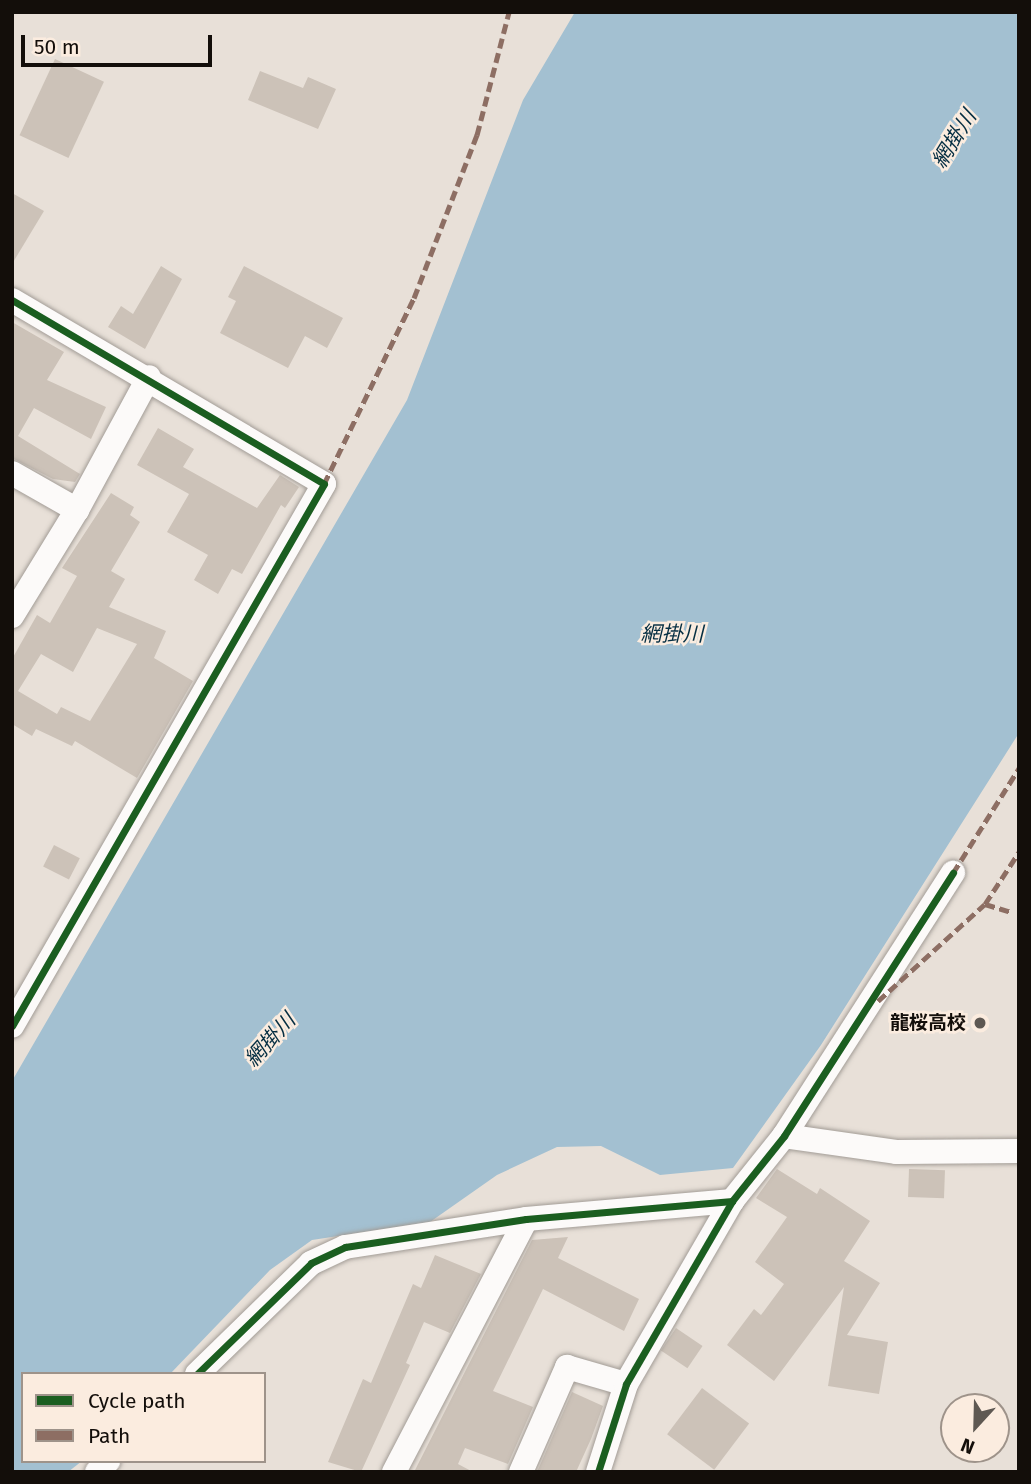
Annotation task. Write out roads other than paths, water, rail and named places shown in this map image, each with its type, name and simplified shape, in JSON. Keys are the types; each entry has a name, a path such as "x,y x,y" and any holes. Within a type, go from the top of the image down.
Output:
{"street":[{"path":"12,300 149,377 324,484 12,1026"},
{"path":"12,615 77,510 149,377"},
{"path":"12,473 77,510"},
{"path":"598,1472 626,1384 732,1201 784,1136 953,873"},
{"path":"784,1136 896,1152 1019,1151"},
{"path":"199,1372 311,1263 345,1247 526,1219 732,1201"},
{"path":"394,1472 526,1219"},
{"path":"521,1472 567,1367 626,1384"}],"water":[{"name":"網掛川","path":"575,12 1019,12 1019,733 821,1045 733,1168 660,1175 601,1146 557,1147 497,1175 430,1222 312,1240 270,1270 172,1372 21,1372 21,1463 79,1463 68,1472 12,1472 12,1081 407,400 523,100"}],"place":[{"name":"龍桜高校","path":"980,1023"}]}
